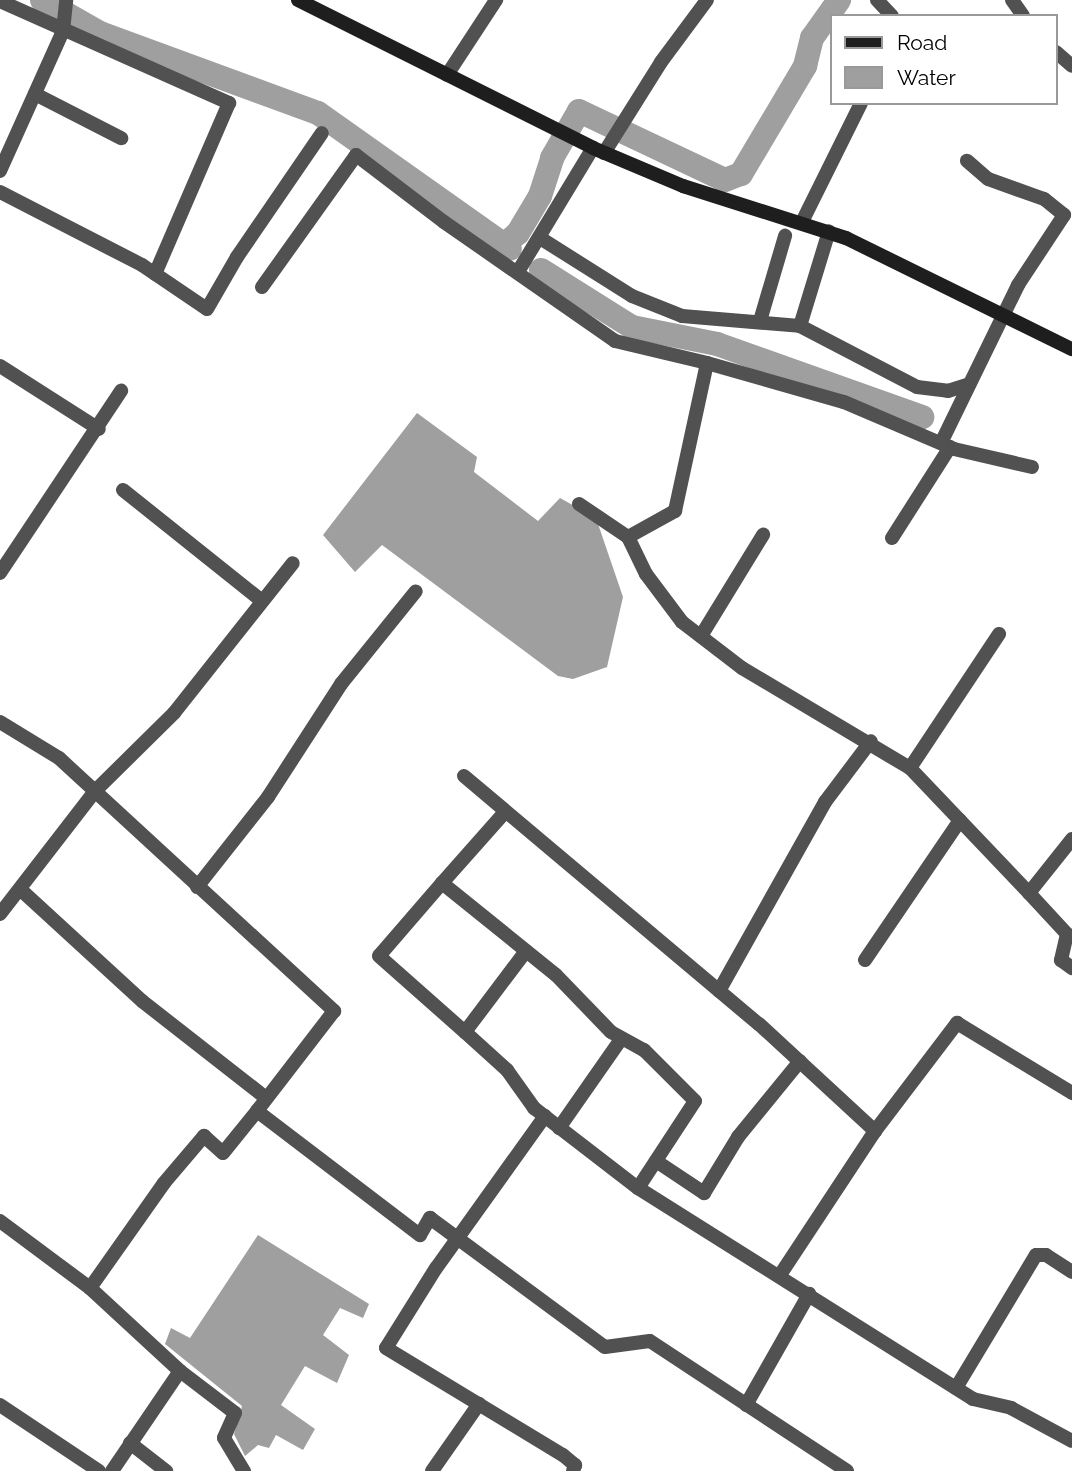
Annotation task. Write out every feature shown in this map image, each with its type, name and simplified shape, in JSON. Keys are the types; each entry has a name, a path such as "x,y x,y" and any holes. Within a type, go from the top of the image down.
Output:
{"main road":[{"path":"298,0 535,120 683,186 829,231 1072,349"}],"street":[{"path":"0,171 63,30 66,0"},
{"path":"447,75 496,0"},
{"path":"519,270 598,146 623,117 707,0"},
{"path":"877,0 890,14"},
{"path":"0,1 229,103 155,274"},
{"path":"1058,54 1072,66"},
{"path":"36,94 121,138"},
{"path":"802,222 860,105"},
{"path":"0,192 155,274 207,309 237,257 322,133"},
{"path":"262,287 356,155 444,222 519,270 615,341 708,363 844,402 946,445 1032,467"},
{"path":"892,538 946,445 966,385 1002,314 1064,215 1044,199 988,179 967,161"},
{"path":"800,326 829,231"},
{"path":"760,321 785,236"},
{"path":"540,238 632,296 682,316 800,326 917,387 948,391 966,385"},
{"path":"628,537 675,512 708,363"},
{"path":"0,366 99,429"},
{"path":"0,573 99,429 121,391"},
{"path":"123,490 262,601"},
{"path":"579,504 628,537 646,574 682,622 815,714 871,741 910,768 1067,934 1061,960 1072,968"},
{"path":"701,636 763,535"},
{"path":"0,914 95,791 174,713 293,564"},
{"path":"197,887 268,797 341,684 416,591"},
{"path":"910,768 999,634"},
{"path":"0,722 59,758 334,1011 223,1153 204,1136 164,1183 90,1288"},
{"path":"719,991 825,802 871,741"},
{"path":"464,776 800,1060 875,1131"},
{"path":"505,812 379,956 507,1070 545,1116 638,1188 973,1399 1011,1408 1072,1441"},
{"path":"865,960 960,820"},
{"path":"1029,894 1072,839"},
{"path":"442,883 527,951 621,1039 644,1049 695,1101 638,1188"},
{"path":"21,890 142,1001 266,1098"},
{"path":"466,1032 527,951"},
{"path":"780,1275 875,1131 957,1023 1072,1093"},
{"path":"559,1128 621,1039"},
{"path":"656,1161 704,1193 738,1137 800,1060"},
{"path":"257,1111 420,1235 430,1219 605,1347 650,1341 847,1471"},
{"path":"545,1116 457,1240 386,1348 563,1455 575,1465 573,1471"},
{"path":"0,1221 90,1288 180,1371 235,1413 224,1438 244,1471"},
{"path":"956,1388 1036,1255 1046,1255 1072,1272"},
{"path":"746,1405 809,1294"},
{"path":"113,1471 180,1371"},
{"path":"432,1471 479,1404"},
{"path":"0,1405 99,1471"},
{"path":"130,1443 166,1471"}],"water":[{"path":"417,413 477,457 474,472 538,521 560,498 596,518 623,597 607,667 573,679 558,676 382,545 355,572 323,535"},
{"path":"258,1235 369,1304 363,1318 340,1308 323,1335 349,1355 337,1383 305,1366 281,1405 315,1429 303,1450 276,1435 269,1448 258,1445 245,1456 234,1434 242,1406 165,1344 171,1328 190,1338"}],"waterway":[{"path":"42,0 100,33 318,113 510,249"},
{"path":"504,245 518,233 540,196 552,158 579,111 725,180 741,174 805,66 812,38 839,0"},
{"path":"541,270 632,327 717,344 922,417"}]}
